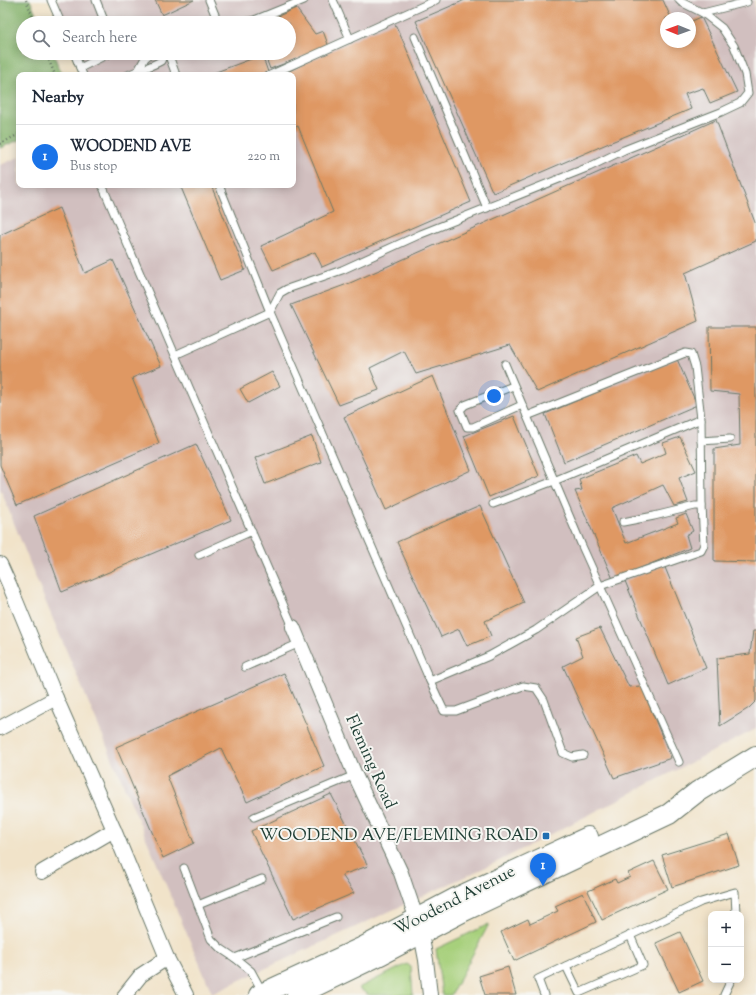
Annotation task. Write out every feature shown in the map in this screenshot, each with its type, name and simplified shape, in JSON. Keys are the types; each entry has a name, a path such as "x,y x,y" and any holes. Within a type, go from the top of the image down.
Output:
{"street":[{"path":"0,564 4,586 56,698 114,830 167,958 186,995"},
{"name":"Fleming Road","path":"293,627 354,775 401,873 419,927 426,960 430,995"},
{"path":"0,728 56,698"},
{"name":"Woodend Avenue","path":"297,995 382,954 456,898 661,803 697,792 756,756"},
{"path":"42,872 114,830"},
{"name":"Woodend Avenue","path":"261,994 363,947 419,927"},
{"path":"126,995 141,975 167,958"}],"lane":[{"path":"51,0 58,16"},
{"path":"96,0 103,16"},
{"path":"209,0 215,16"},
{"path":"264,16 304,0"},
{"path":"333,0 350,39"},
{"path":"277,72 436,0"},
{"path":"175,355 270,312 280,294 288,289 342,270 421,234 589,167 624,150 721,112 740,103 748,93 745,74 734,46 722,28 703,13 679,0"},
{"path":"703,13 747,2"},
{"path":"416,37 487,208"},
{"path":"77,60 82,72 100,60"},
{"path":"139,70 144,60"},
{"path":"135,72 150,67 161,62 162,60"},
{"path":"171,60 175,72"},
{"path":"103,188 293,627"},
{"path":"219,188 270,312 444,711 456,711 523,686 536,688 544,700 563,753 572,757 583,755"},
{"path":"430,681 489,656 536,630 600,586 700,551 704,545 701,419 695,367 691,354 685,352 527,416"},
{"path":"505,364 513,386 582,546 678,762"},
{"path":"513,386 465,405 460,410 468,427 522,405"},
{"path":"493,504 554,481 701,419"},
{"path":"701,441 730,439"},
{"path":"623,522 695,506 702,506"},
{"path":"200,555 252,532"},
{"path":"245,667 300,643"},
{"path":"254,817 354,775"},
{"path":"184,868 211,939 220,948 251,971 261,994"},
{"path":"198,905 262,879"},
{"path":"544,995 538,979 701,902 735,892 736,911"},
{"path":"235,958 336,917"},
{"path":"566,966 579,993 644,964 630,935"},
{"path":"724,995 730,983"}],"path":[{"path":"26,0 32,16"},
{"path":"49,60 54,72"},
{"path":"0,144 16,136"}],"shaded area":[{"path":"56,0 754,0 756,39 756,729 499,861 212,993 41,591 0,488 0,165 16,158 16,188 296,188 296,72 85,72 80,60 296,60 296,16 62,16"}],"green space":[{"path":"0,0 30,0 37,16 16,16 16,60 56,60 61,72 16,72 16,141 0,148"},
{"path":"489,924 451,995 442,995 436,949"},
{"path":"407,964 411,967 413,995 369,995 358,988"}],"building":[{"path":"155,0 194,0 162,15"},
{"path":"465,0 663,0 668,12 660,12 660,48 696,48 696,19 701,17 737,92 710,103 703,88 685,94 691,109 493,193 416,21"},
{"path":"296,8 315,34 323,31 329,47 296,59 296,16 278,16"},
{"path":"394,22 471,202 322,267 315,252 273,270 261,246 333,212 298,126 296,127 296,72 287,72"},
{"path":"248,60 264,60 268,72 216,72"},
{"path":"267,60 294,60 270,69"},
{"path":"716,120 756,225 756,241 685,273 698,321 537,392 510,345 416,374 404,351 370,368 379,390 339,405 291,305 350,283"},
{"path":"181,188 212,188 245,270 220,280"},
{"path":"59,208 85,273 113,260 161,366 132,378 159,443 17,505 0,465 0,235"},
{"path":"709,327 756,327 756,562 714,561 714,449 740,445 739,394 710,391"},
{"path":"677,359 697,405 564,462 545,414"},
{"path":"272,372 280,386 248,403 240,389"},
{"path":"433,376 471,470 386,510 344,417"},
{"path":"514,416 539,476 489,497 464,436"},
{"path":"312,436 321,462 265,484 255,458"},
{"path":"680,437 696,471 679,478 688,502 674,506 663,485 612,508 626,543 678,523 676,518 686,514 693,531 686,535 690,548 613,579 575,491 582,490 579,479 636,456 640,464 666,453 663,443"},
{"path":"196,444 231,520 62,592 34,516"},
{"path":"480,506 524,603 485,621 491,636 467,646 459,629 441,637 397,542"},
{"path":"664,565 706,668 668,685 625,581"},
{"path":"600,628 629,687 641,686 671,758 614,778 563,666 583,656 576,637"},
{"path":"753,631 756,631 756,701 749,708 720,726 717,658 750,654"},
{"path":"284,673 324,766 247,802 221,748 167,776 194,843 163,858 116,747"},
{"path":"331,794 368,866 342,875 354,893 293,919 251,831"},
{"path":"729,834 739,865 672,887 662,855"},
{"path":"654,861 668,889 602,920 588,891 615,879 617,883 630,877 628,873"},
{"path":"583,893 596,922 514,961 501,932 528,919 530,924 558,911 555,906"},
{"path":"680,932 703,981 679,992 656,943"},
{"path":"508,967 516,995 485,995 479,976"}],"place":[{"name":"WOODEND AVE/FLEMING ROAD","path":"546,836"},
{"name":"WOODEND AVE","path":"543,886"}]}
